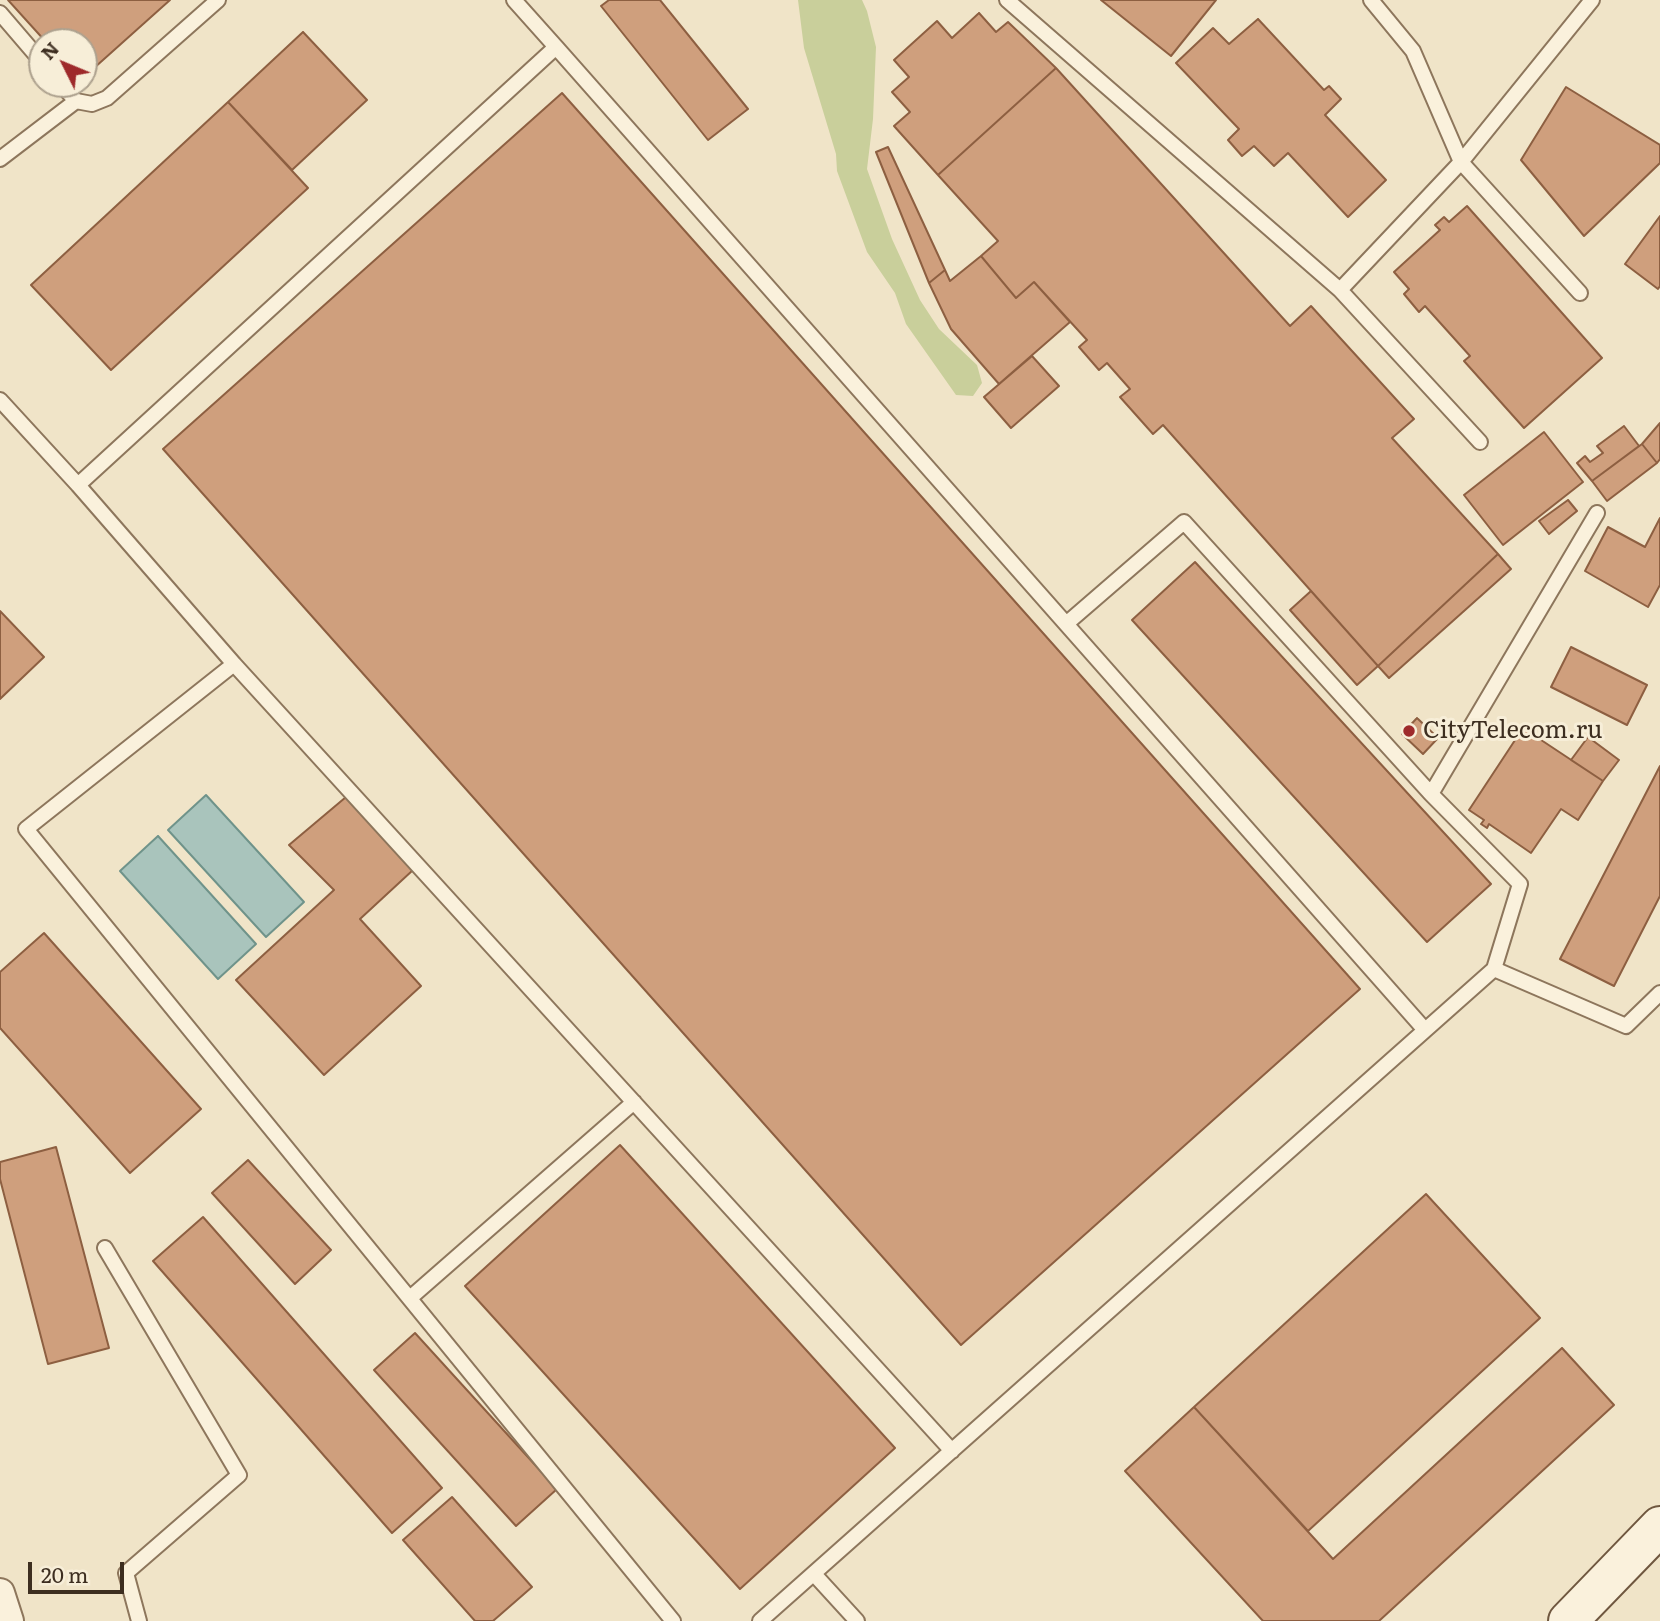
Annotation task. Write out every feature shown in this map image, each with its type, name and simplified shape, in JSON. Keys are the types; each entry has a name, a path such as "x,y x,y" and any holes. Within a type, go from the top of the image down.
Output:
{"street":[{"path":"1568,1621 1660,1525"},
{"path":"0,1593 9,1621"}],"lane":[{"path":"73,98 92,104 107,98 218,0"},
{"path":"514,0 1425,1030"},
{"path":"1007,0 1340,290 1480,442"},
{"path":"1371,0 1413,51 1461,162 1580,293"},
{"path":"1340,290 1461,162 1592,0"},
{"path":"0,13 28,46"},
{"path":"78,485 556,47"},
{"path":"0,159 76,101"},
{"path":"0,400 234,664 952,1451"},
{"path":"1431,794 1597,513"},
{"path":"760,1621 1494,969 1520,884 1431,794 1184,522 1066,624"},
{"path":"234,664 26,829 673,1621"},
{"path":"1494,969 1626,1026 1660,993"},
{"path":"410,1298 634,1102"},
{"path":"105,1248 239,1475 126,1573 139,1621"},
{"path":"814,1574 857,1621"}],"green space":[{"path":"798,0 862,0 867,11 876,47 873,119 867,169 892,239 920,300 939,329 977,365 982,383 973,396 956,395 906,324 895,293 867,252 837,171 836,154 804,48"}],"water":[{"path":"206,795 304,902 266,937 168,830"},
{"path":"158,836 256,944 218,979 120,871"}],"building":[{"path":"8,0 170,0 98,64 98,28 33,28"},
{"path":"609,0 660,0 748,109 708,140 601,6"},
{"path":"1101,0 1216,0 1171,56"},
{"path":"979,13 996,32 1008,22 1056,68 938,175 894,126 910,112 892,92 909,77 894,60 937,21 952,38"},
{"path":"1258,19 1324,90 1329,86 1341,99 1325,115 1386,180 1348,217 1288,153 1274,166 1254,146 1242,156 1228,140 1239,129 1176,63 1213,28 1229,44"},
{"path":"303,32 367,100 292,170 228,102"},
{"path":"1056,68 1290,326 1311,306 1414,419 1392,438 1498,554 1378,666 1163,425 1153,434 1120,397 1130,389 1107,363 1099,370 1079,347 1087,340 1034,282 1016,298 981,256 998,241 938,175"},
{"path":"1566,87 1660,145 1660,163 1584,236 1521,160"},
{"path":"562,93 1360,989 961,1345 163,449"},
{"path":"228,102 308,188 111,370 31,285"},
{"path":"888,147 945,270 929,283 876,152"},
{"path":"1467,206 1602,358 1524,428 1464,361 1470,356 1425,306 1419,312 1404,294 1409,289 1394,272 1440,230 1435,225 1444,217 1449,222"},
{"path":"1660,216 1660,286 1658,289 1625,264"},
{"path":"981,256 1016,298 1034,282 1070,322 999,384 951,329 929,283 945,270 950,281"},
{"path":"1032,356 1059,386 1011,428 984,397"},
{"path":"1660,423 1660,459 1657,463 1642,444"},
{"path":"1624,426 1639,446 1592,481 1577,463 1585,456 1590,462 1603,453 1597,446"},
{"path":"1544,432 1583,482 1503,545 1464,495"},
{"path":"1642,444 1657,463 1607,501 1592,481"},
{"path":"1568,500 1577,511 1549,534 1539,521"},
{"path":"1660,518 1660,585 1648,607 1585,571 1608,527 1645,547"},
{"path":"1498,554 1511,569 1389,678 1378,666"},
{"path":"1195,562 1491,884 1427,942 1132,620"},
{"path":"1311,591 1378,666 1357,685 1290,610"},
{"path":"0,611 44,657 0,699"},
{"path":"1571,647 1647,685 1627,725 1551,687"},
{"path":"1417,718 1438,738 1423,754 1402,734"},
{"path":"1523,728 1603,781 1578,820 1561,809 1531,853 1489,824 1487,828 1481,824 1484,820 1469,810"},
{"path":"1588,737 1619,760 1603,781 1571,760"},
{"path":"1660,766 1660,896 1614,986 1560,959"},
{"path":"346,797 413,870 360,919 421,986 324,1075 236,980 334,890 289,845"},
{"path":"44,933 201,1109 130,1173 0,1028 0,972"},
{"path":"620,1145 895,1448 740,1589 465,1286"},
{"path":"56,1147 109,1348 48,1364 0,1179 0,1162"},
{"path":"248,1160 331,1250 295,1284 212,1193"},
{"path":"1426,1194 1540,1318 1308,1531 1194,1407"},
{"path":"203,1217 442,1488 392,1533 153,1261"},
{"path":"415,1333 557,1489 516,1526 374,1370"},
{"path":"1562,1348 1614,1405 1379,1621 1263,1621 1125,1471 1194,1407 1333,1559"},
{"path":"452,1497 532,1587 493,1621 475,1621 403,1540"}],"place":[{"name":"CityTelecom.ru","path":"1409,731"}]}
